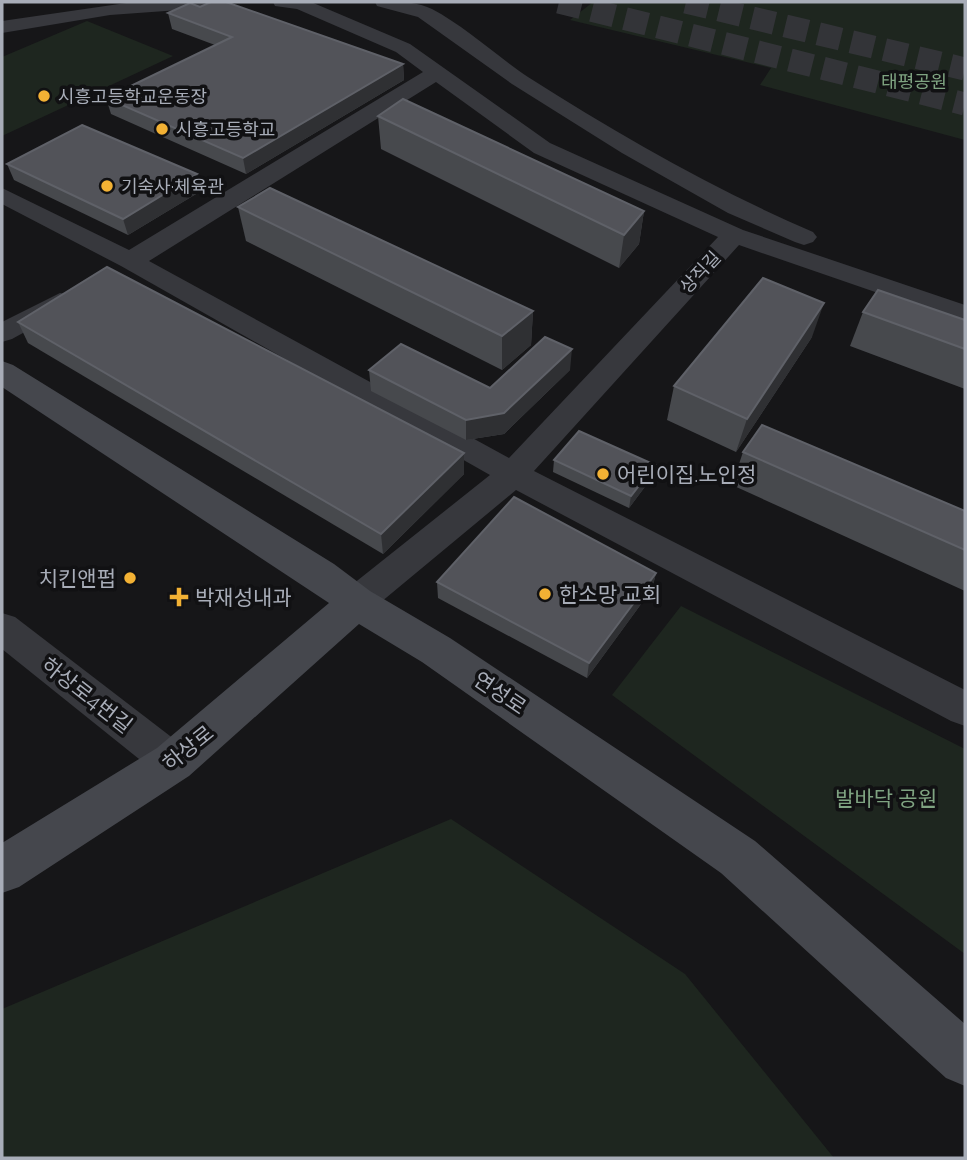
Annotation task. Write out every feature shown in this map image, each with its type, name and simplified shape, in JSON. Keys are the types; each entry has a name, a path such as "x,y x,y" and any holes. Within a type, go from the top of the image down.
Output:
{"street":[{"path":"2,17 76,2"},
{"path":"2,27 110,9 207,2"},
{"name":"상직길","path":"282,2 301,4 403,48 542,148 734,235 513,474 356,602"},
{"path":"384,2 425,13 519,80 630,148 737,208 862,262 965,293"},
{"path":"2,333 107,274 436,73"},
{"path":"2,195 107,274 513,474 965,709"},
{"path":"734,235 965,314"},
{"name":"연성로","path":"2,372 320,575 356,602 436,650 738,857 965,1059"},
{"name":"하상로","path":"2,870 173,762 356,602"},
{"name":"하상로4번길","path":"2,628 173,762"}],"green space":[{"name":"태평공원","path":"593,2 965,2 965,140 760,85 771,68 570,20"},
{"name":"시흥고등학교운동장","path":"87,21 173,56 2,136 2,57"},
{"name":"발바닥 공원","path":"681,606 965,749 965,954 612,695"},
{"path":"451,819 685,974 834,1158 2,1158 2,1009"}],"building":[{"path":"211,2 226,2 403,64 243,158 106,98 232,37 168,13 190,3 200,7"},
{"path":"403,99 644,211 624,235 378,116"},
{"name":"기숙사·체육관","path":"82,125 197,174 123,219 7,164"},
{"path":"270,188 533,311 502,336 238,207"},
{"path":"107,267 464,453 381,534 18,322"},
{"path":"763,278 824,303 747,419 674,386"},
{"path":"878,290 965,320 965,349 863,312"},
{"path":"545,337 572,349 504,413 466,420 369,370 401,344 490,388"},
{"path":"762,425 965,511 965,550 743,452"},
{"name":"어린이집.노인정","path":"579,431 655,465 631,496 554,460"},
{"name":"한소망 교회","path":"514,497 656,573 589,663 437,582"}],"tunnel":[{"path":"559,2 965,104"},
{"path":"686,2 965,69"}],"place":[{"name":"시흥고등학교운동장","path":"44,96"},
{"name":"시흥고등학교","path":"162,129"},
{"name":"기숙사·체육관","path":"107,186"},
{"name":"어린이집.노인정","path":"603,474"},
{"name":"치킨앤펍","path":"130,578"},
{"name":"한소망 교회","path":"545,594"},
{"name":"박재성내과","path":"179,597"}]}
